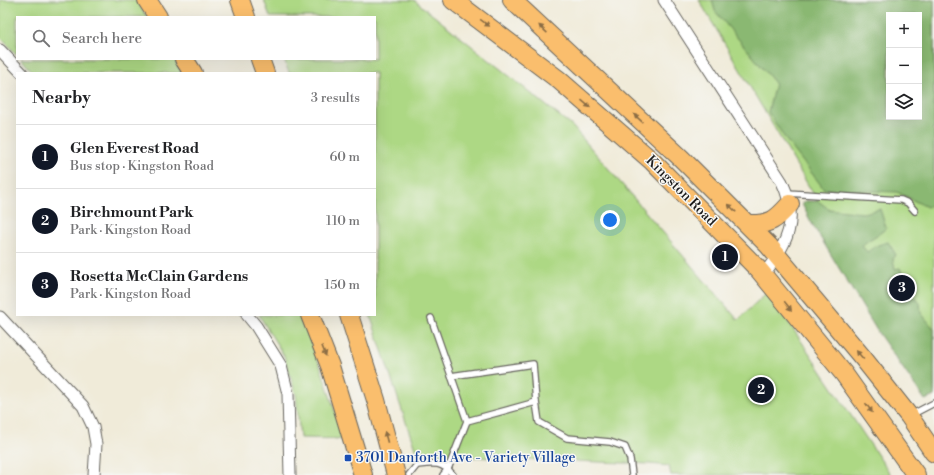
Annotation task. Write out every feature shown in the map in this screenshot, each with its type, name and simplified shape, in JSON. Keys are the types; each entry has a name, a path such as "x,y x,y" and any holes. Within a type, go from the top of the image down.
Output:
{"main road":[{"path":"147,0 157,16"},
{"path":"240,0 246,16"},
{"name":"Kingston Road","path":"453,0 559,80 646,156 764,275 844,374 916,475"},
{"name":"Kingston Road","path":"512,0 681,158 748,224 778,257 863,358 909,416 934,453"},
{"path":"185,60 191,72"},
{"path":"260,60 265,72"},
{"path":"748,224 771,221 779,217 788,198"},
{"path":"310,316 330,366 363,475"},
{"path":"349,316 376,400 396,475"}],"street":[{"path":"664,0 782,182 788,198 790,226 787,238 778,257 764,275"},
{"path":"0,50 21,72"},
{"path":"248,316 256,326 281,366 288,394 290,475"},
{"path":"0,317 83,406 93,427 96,444 94,475"}],"lane":[{"path":"788,198 901,200 908,203 915,211"},
{"path":"431,318 466,421 448,469 442,475"},
{"path":"451,376 533,364 539,422 567,438 610,442 625,447 630,458 632,475"},
{"path":"466,421 536,402"},
{"path":"909,416 934,403"},
{"path":"409,475 416,465 436,463 448,469 453,475"}],"green space":[{"path":"0,0 136,0 146,16 16,16 16,54 0,37"},
{"path":"264,0 414,0 572,126 738,320 766,293 781,311 891,475 671,475 669,466 650,464 417,455 370,316 376,316 376,72 289,72 284,60 376,60 376,16 270,16"},
{"path":"699,0 934,0 934,393 930,392"},
{"path":"712,0 934,0 934,204 927,207 897,192 824,189 786,140 768,112 775,83 715,11"},
{"path":"22,60 175,60 181,72 33,72"},
{"path":"805,201 818,201 829,209 863,213 880,209 886,228 862,246 867,252 878,245 888,242 896,255 893,259 895,269 900,268 910,292 920,303 921,313 934,329 934,396 925,400 879,334 811,222 802,204"},
{"path":"260,316 300,316 321,368 344,439 300,438 296,395 284,356"}],"place":[{"name":"Glen Everest Road","path":"725,257"},
{"name":"Rosetta McClain Gardens","path":"902,288"},
{"name":"Birchmount Park","path":"761,390"},
{"name":"3701 Danforth Ave - Variety Village","path":"348,458"}]}
